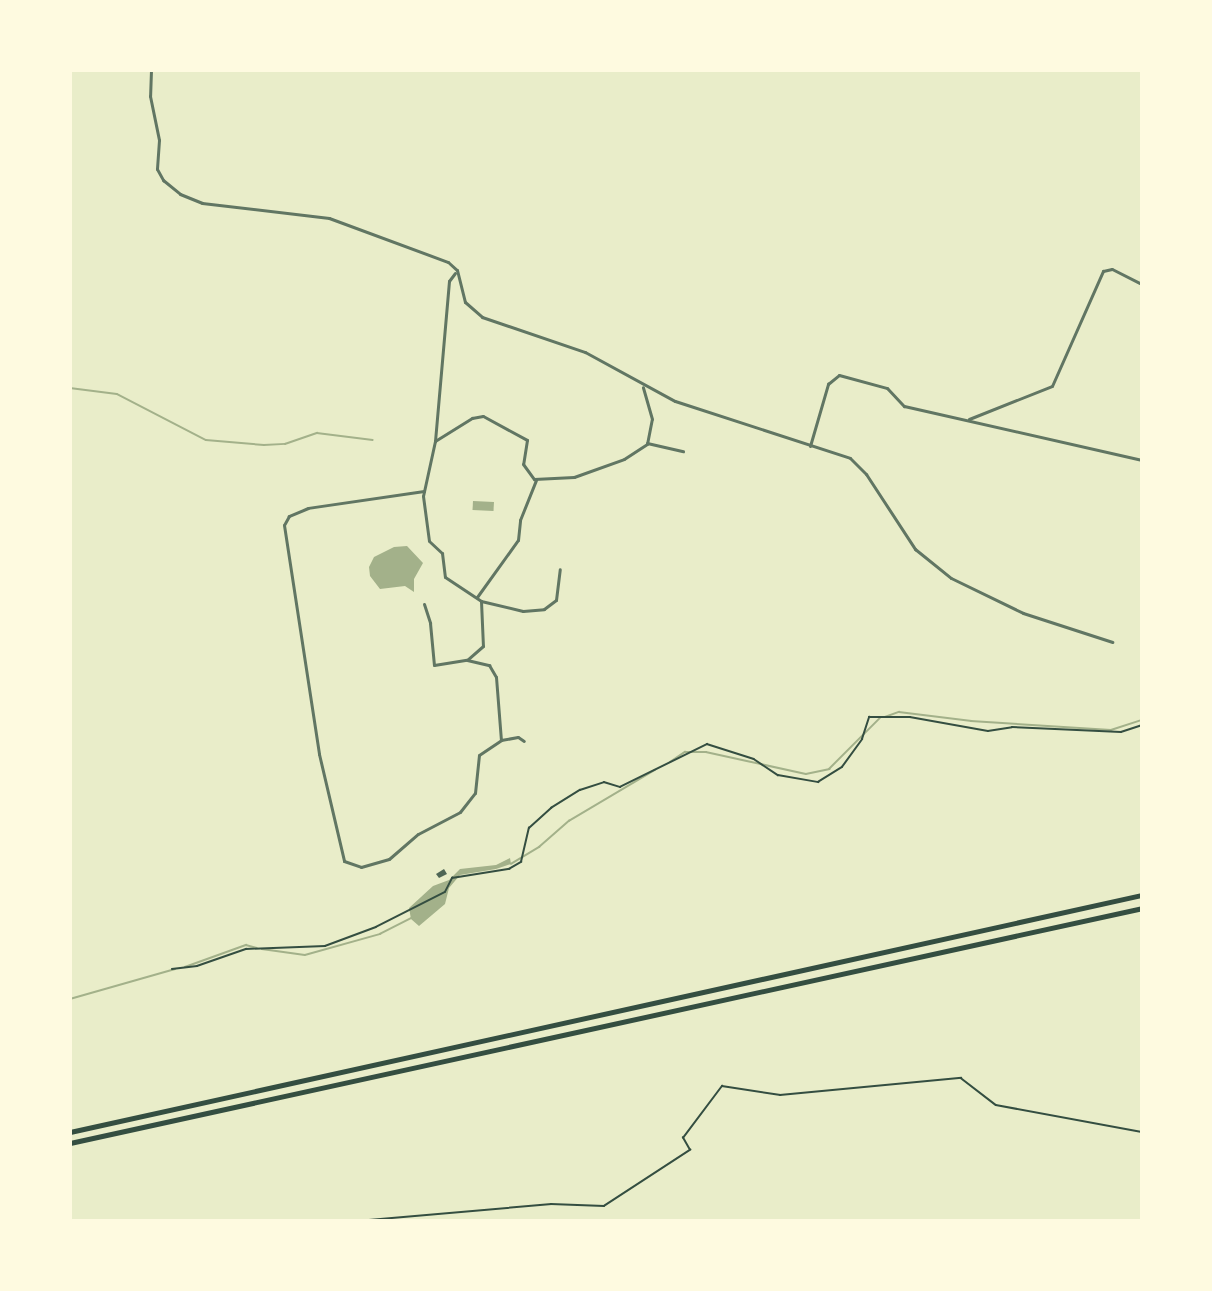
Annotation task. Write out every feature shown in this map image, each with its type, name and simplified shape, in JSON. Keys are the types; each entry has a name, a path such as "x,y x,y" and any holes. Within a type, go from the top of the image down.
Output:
{"highway":[{"path":"70,1131 1142,895"},
{"path":"70,1143 1142,908"}],"street":[{"path":"151,70 150,96 159,144 157,171 177,192 202,203 300,212 341,221 450,263 457,270 455,273 465,302 482,317 587,354 642,386 708,413 810,446 857,464 913,547 956,581 1023,614 1112,642"},
{"path":"967,420 1052,386 1103,271 1112,269 1142,284"},
{"path":"455,273 449,281 435,441 424,491 429,541 442,553 444,576 481,601 523,611 544,609 556,600 560,569"},
{"path":"810,446 827,386 836,376 887,388 904,406 1142,460"},
{"path":"536,480 579,476 624,459 647,443 652,418 642,386"},
{"path":"435,441 472,418 483,416 527,440 523,464 536,480"},
{"path":"647,443 683,451"},
{"path":"477,597 518,540 520,520 536,480"},
{"path":"424,491 396,498 386,496 314,507 292,514 284,522 320,753 344,861 361,867 388,859 420,832 460,812 475,794 479,755 501,740 518,737 524,741"},
{"path":"466,660 483,646 481,601"},
{"path":"424,604 430,623 434,665 466,660 489,665 496,676 501,740"}],"path":[{"path":"172,969 197,966 246,949 325,946 376,927 445,892 452,878 509,869 521,862 529,828 551,808 580,790 604,782 620,787 707,744 754,759 778,775 818,782 842,767 862,739 869,717 910,717 988,731 1012,727 1121,732 1142,725"},
{"path":"369,1221 551,1204 604,1206 690,1150 683,1138 722,1086 780,1095 961,1078 996,1106 1142,1132"}],"shaded area":[{"path":"473,501 494,502 494,511 473,510"},
{"path":"407,546 423,563 414,579 414,592 405,586 380,589 370,576 369,567 374,557 394,547"},
{"path":"510,858 511,864 460,875 449,888 445,904 419,926 411,919 409,908 433,886 449,880 460,869 496,865"}],"building":[{"path":"444,869 447,874 439,878 436,874"}],"waterway":[{"path":"70,388 117,394 206,440 264,445 285,444 317,433 373,440"},
{"path":"885,717 899,712 971,721 1111,730 1142,720"},
{"path":"670,762 685,752 706,752 806,774 829,769 880,718"},
{"path":"511,864 539,847 569,821 655,770"},
{"path":"262,949 305,955 380,934 412,918"},
{"path":"185,967 246,945 257,948"},
{"path":"70,999 175,969"}]}
